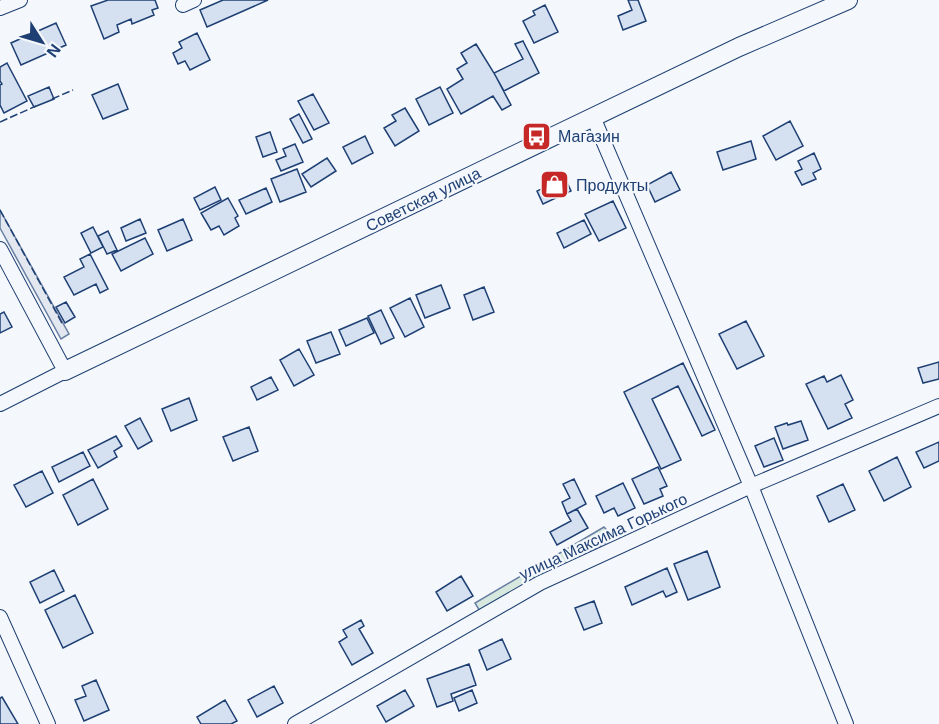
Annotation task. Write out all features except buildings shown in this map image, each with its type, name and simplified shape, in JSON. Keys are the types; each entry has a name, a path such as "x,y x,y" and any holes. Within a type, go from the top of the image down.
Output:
{"street":[{"path":"0,8 20,0"},
{"name":"Советская улица","path":"0,404 64,371 740,46 848,0"},
{"path":"593,117 751,486 846,724"},
{"path":"0,249 64,371"},
{"name":"улица Максима Горького","path":"296,724 540,583 751,486 939,406"},
{"path":"0,617 48,724"}],"shaded area":[{"path":"0,210 69,334 61,339 0,228"},
{"path":"604,527 614,538 481,613 475,603"}],"fence":[{"path":"52,99 73,90"},
{"path":"0,122 36,106"},
{"path":"0,210 63,325"}],"place":[{"name":"Магазин","path":"537,136"},
{"name":"Продукты","path":"555,185"}]}
